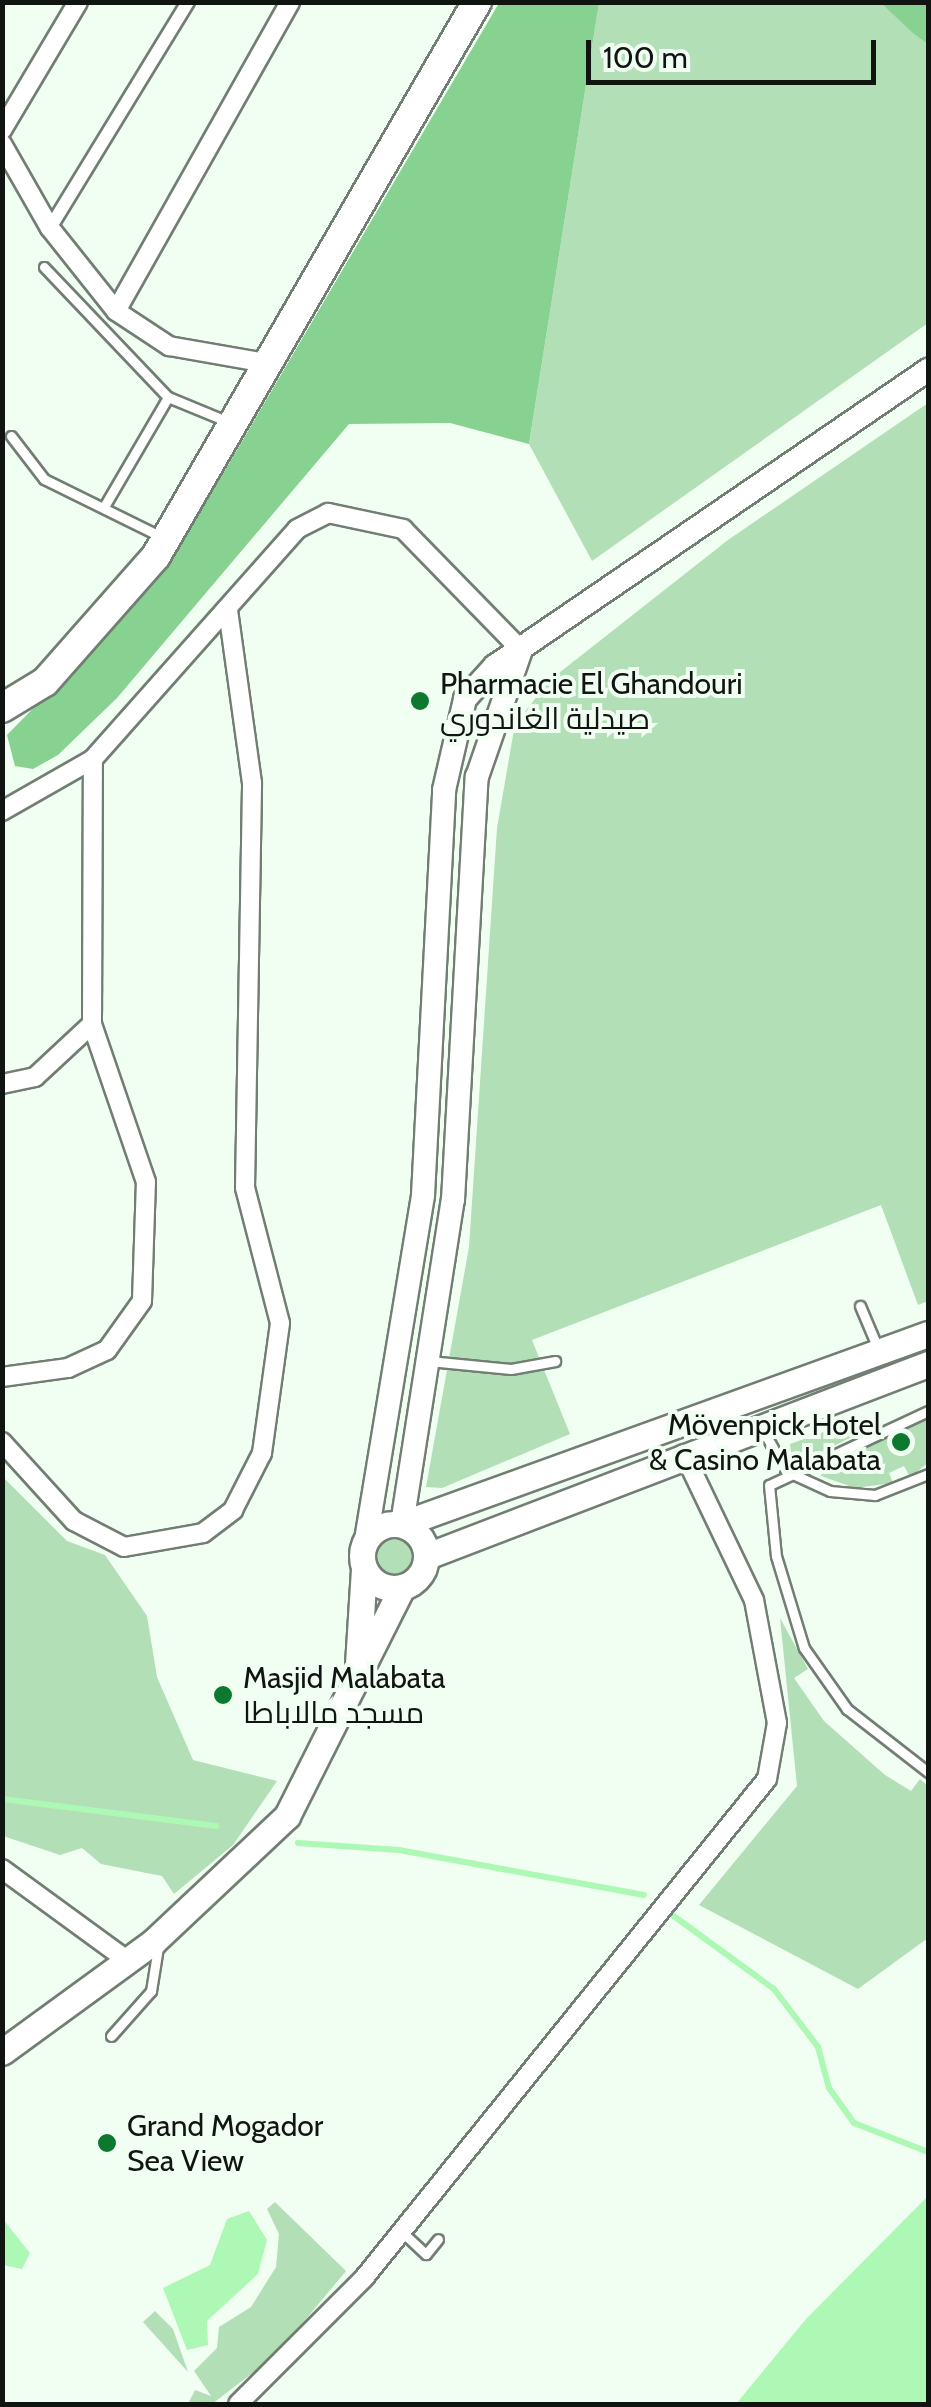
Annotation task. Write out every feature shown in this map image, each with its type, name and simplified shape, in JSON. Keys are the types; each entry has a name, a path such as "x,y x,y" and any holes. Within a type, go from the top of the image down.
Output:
{"main road":[{"path":"2,708 45,682 166,540 238,426 478,2"},
{"path":"357,1680 366,1540 928,1334"},
{"path":"2,2052 159,1937 287,1816 402,1587 427,1556 684,1454 928,1364"},
{"path":"402,1524 420,1536 427,1556"},
{"path":"364,1568 380,1584 402,1587"}],"street":[{"path":"2,130 78,2"},
{"path":"50,228 188,2"},
{"path":"116,311 290,2"},
{"path":"2,144 50,228 116,311 169,346 272,364"},
{"path":"366,1540 423,1195 446,771 466,699 521,650 928,370"},
{"path":"2,810 93,759 297,529 328,514 356,515 403,529 521,650"},
{"path":"2,1442 74,1521 124,1547 203,1533 233,1510 262,1453 280,1323 245,1188 252,783 228,610"},
{"path":"402,1524 422,1360 453,1200 477,777 521,650"},
{"path":"2,1376 68,1368 107,1350 142,1301 146,1182 92,1024 93,759"},
{"path":"2,1084 35,1077 92,1024"},
{"path":"238,2404 323,2326 767,1779 777,1745 754,1600 684,1454"},
{"path":"2,1870 128,1961"}],"lane":[{"path":"44,267 168,397 238,426"},
{"path":"105,505 168,397"},
{"path":"11,436 44,479 105,505 166,540"},
{"path":"860,1306 880,1353"},
{"path":"422,1360 510,1370 555,1361"},
{"path":"928,1411 786,1471 770,1484 771,1520 804,1648 855,1716 928,1772"},
{"path":"760,1425 786,1471 864,1495 928,1474"},
{"path":"111,2036 151,1991 159,1937"},
{"path":"400,2231 426,2254 438,2239"}],"shaded area":[{"path":"499,3 599,3 529,444 450,423 349,424 117,698 58,755 33,769 15,766 7,735 127,613 224,472"},
{"path":"599,3 881,3 928,44 928,323 592,561 529,444"},
{"path":"881,3 928,3 928,44 914,34"},
{"path":"928,403 928,1301 918,1305 881,1205 532,1340 570,1434 442,1488 426,1487 469,1247 497,828 515,724 550,680 728,540"},
{"path":"928,1418 928,1463 910,1477 904,1466 889,1473 893,1483 855,1488 821,1476 822,1466"},
{"path":"857,1420 862,1432 811,1457 791,1453 790,1444"},
{"path":"3,1477 67,1541 105,1555 147,1616 157,1677 193,1760 277,1781 233,1845 174,1894 162,1876 101,1864 82,1848 60,1855 3,1836"},
{"path":"394,1533 409,1539 415,1554 409,1569 394,1575 379,1569 373,1554 379,1539"},
{"path":"780,1618 808,1669 794,1678 824,1721 885,1775 911,1791 920,1779 928,1786 928,1938 858,1989 699,1905 797,1786"},
{"path":"928,2196 928,2404 736,2404 806,2319"},
{"path":"275,2202 346,2271 276,2355 212,2404 188,2404 195,2390 211,2396 194,2371 217,2348 219,2327 251,2307 276,2267 279,2234 267,2209"},
{"path":"249,2211 267,2240 258,2274 207,2321 208,2345 187,2350 163,2288 210,2265 227,2219"},
{"path":"2,2218 30,2253 22,2269 3,2265"},
{"path":"155,2311 173,2329 188,2372 143,2322"}],"waterway":[{"path":"2,1799 216,1826"},
{"path":"298,1843 399,1850 644,1895"},
{"path":"671,1914 774,1989 818,2047 829,2088 854,2123 928,2152"}],"place":[{"name":"Pharmacie El Ghandouri صيدلية الغاندوري","path":"420,701"},
{"name":"Mövenpick Hotel & Casino Malabata","path":"901,1442"},
{"name":"Masjid Malabata مسجد مالاباطا","path":"223,1695"},
{"name":"Grand Mogador Sea View","path":"107,2143"}]}
